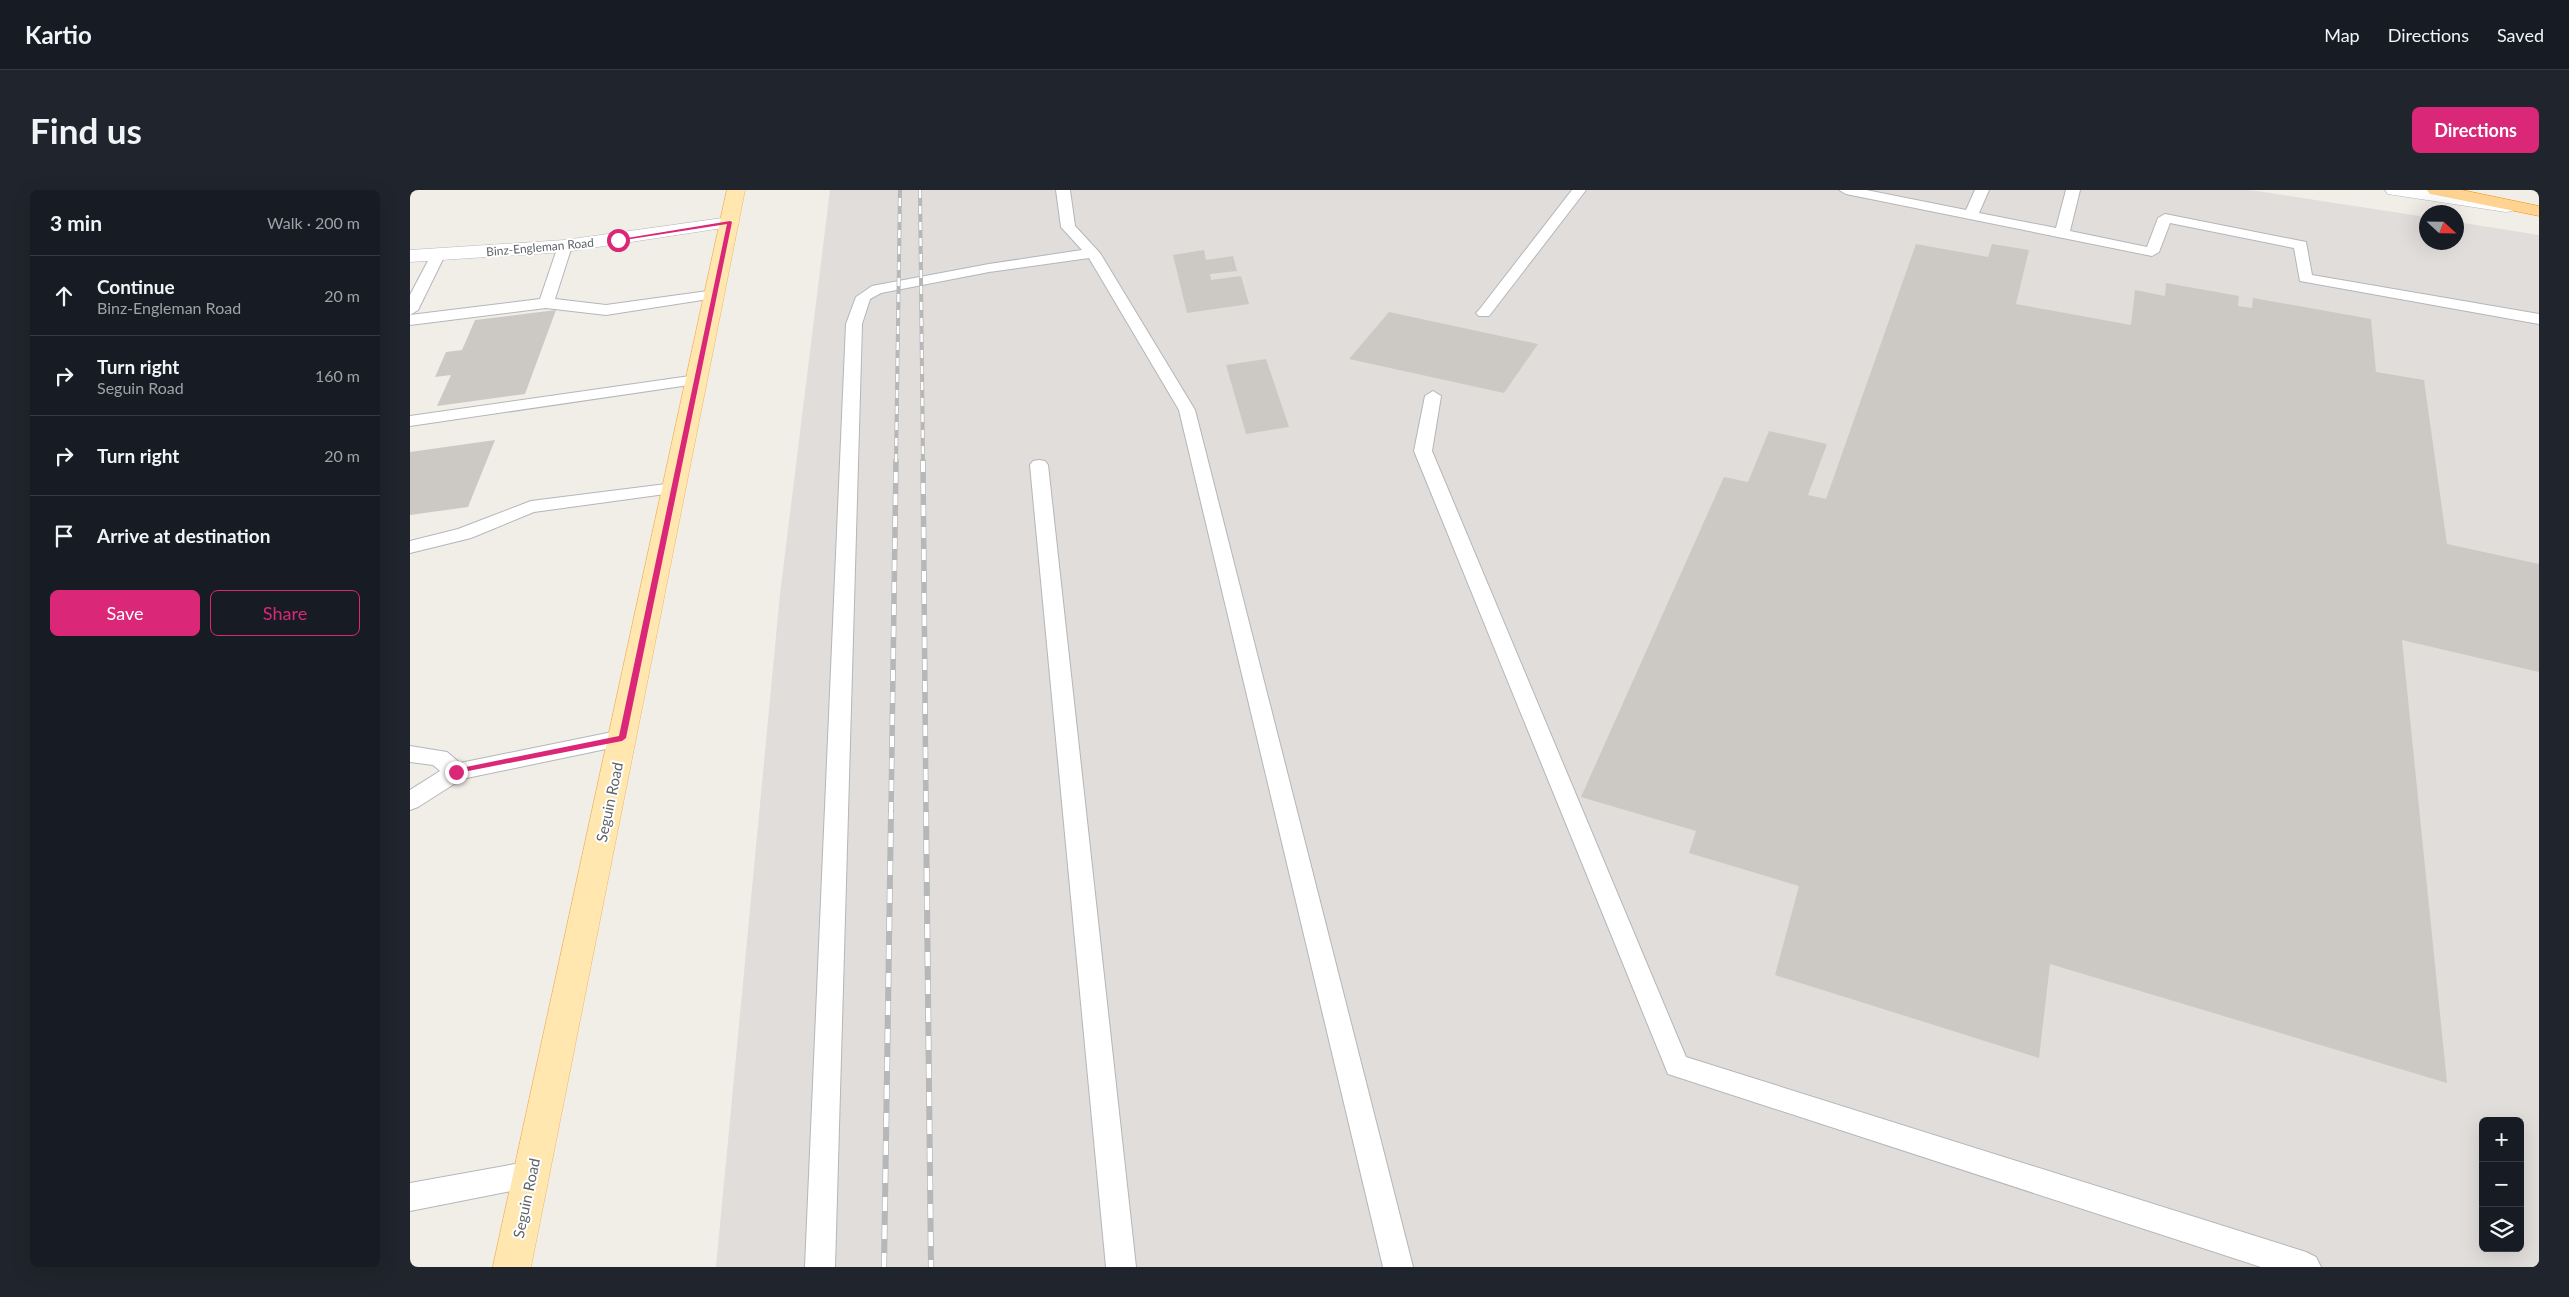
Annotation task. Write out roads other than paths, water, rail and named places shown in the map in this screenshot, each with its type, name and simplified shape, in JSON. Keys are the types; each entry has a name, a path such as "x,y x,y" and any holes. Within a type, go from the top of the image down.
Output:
{"highway":[{"path":"2436,190 2539,212"}],"main road":[{"name":"Seguin Road","path":"512,1267 736,190"}],"street":[{"path":"2394,190 2539,212"},
{"name":"Binz-Engleman Road","path":"410,256 565,246 730,222"}],"lane":[{"path":"1063,190 1068,227 1093,253 1187,410 1398,1267"},
{"path":"1484,313 1579,190"},
{"path":"1846,190 2152,252 2165,218 2301,245 2305,278 2539,319"},
{"path":"1971,215 1982,190"},
{"path":"2062,233 2073,190"},
{"path":"546,302 565,246"},
{"path":"820,1267 854,324 863,297 877,289 988,268 1093,253"},
{"path":"410,310 438,255"},
{"path":"410,320 546,302 606,310 715,294"},
{"path":"410,421 697,380"},
{"path":"1433,396 1424,452 1677,1066 2306,1267"},
{"path":"1039,465 1121,1267"},
{"path":"410,547 464,534 531,507 674,488"},
{"path":"410,801 456,772 622,738"},
{"path":"410,754 439,758 456,772"},
{"path":"410,1197 532,1174"}],"railway":[{"path":"896,462 900,190"},
{"path":"920,190 923,462"},
{"path":"891,813 896,461"},
{"path":"923,461 926,813"},
{"path":"884,1267 891,812"},
{"path":"926,812 931,1267"}]}
